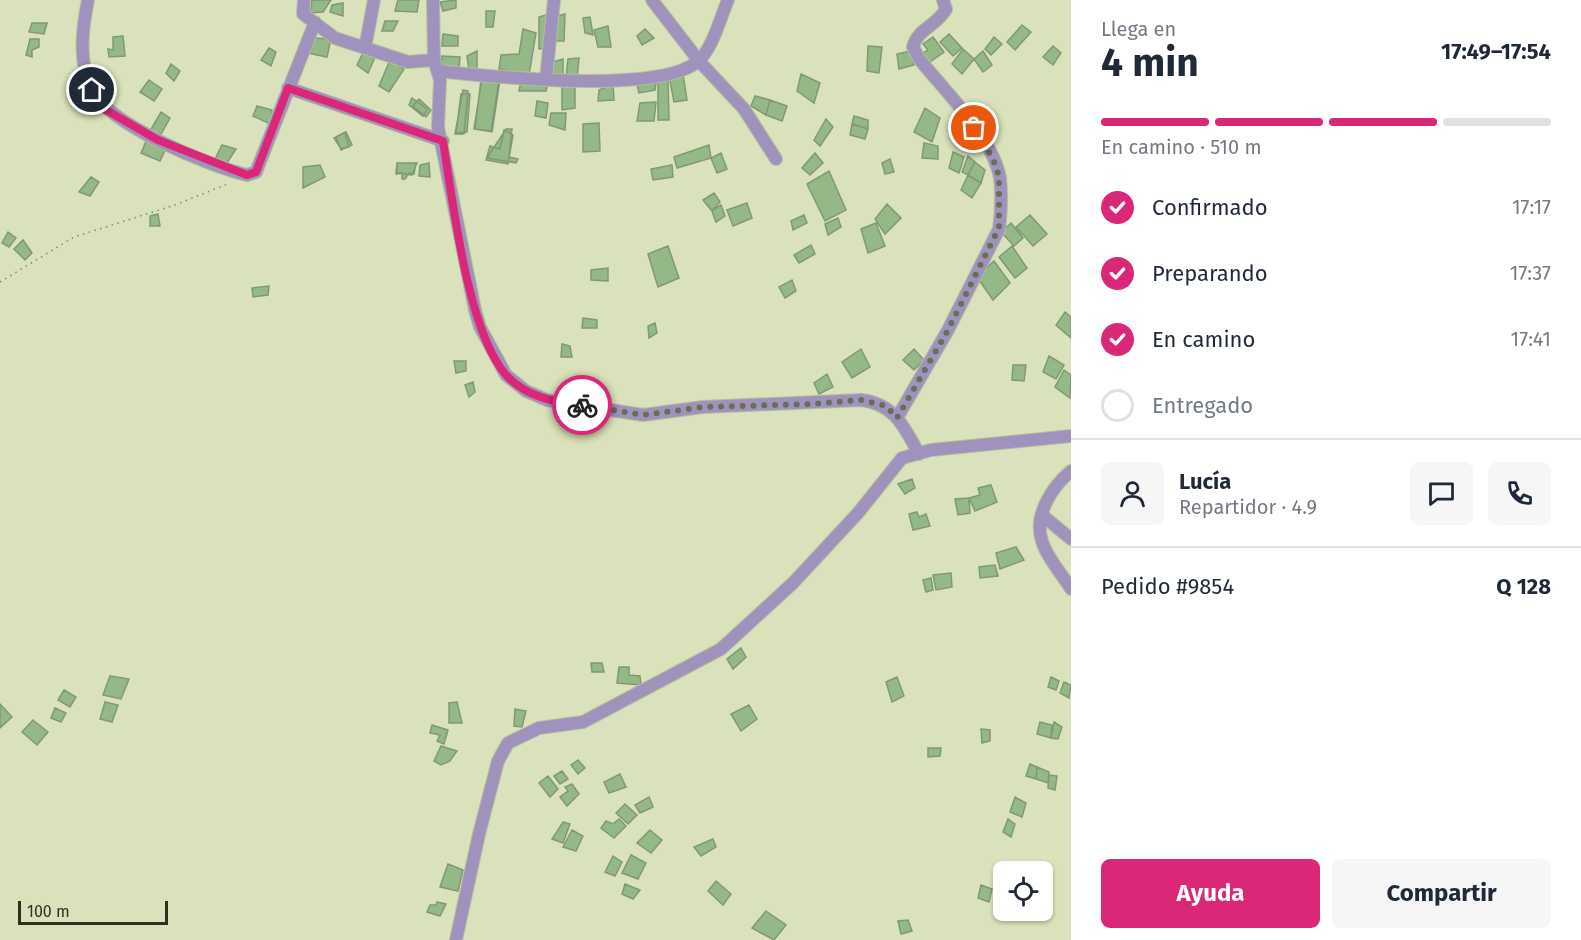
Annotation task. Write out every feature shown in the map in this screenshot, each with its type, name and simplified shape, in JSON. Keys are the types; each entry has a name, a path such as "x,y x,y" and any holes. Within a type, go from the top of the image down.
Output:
{"street":[{"path":"88,0 83,25 82,57 92,90 106,110 158,140 247,175 256,172 315,22"},
{"path":"304,0 303,14 335,38 408,62 516,79 641,79 687,68 699,61 728,0"},
{"path":"365,48 374,0"},
{"path":"433,0 436,65 441,80 438,127 443,141 460,241 480,327 506,375 526,391 547,400 643,415 704,407 812,404 861,400 886,406 897,418 919,454"},
{"path":"546,79 554,0"},
{"path":"652,0 699,61 744,109 776,159"},
{"path":"897,418 948,330 984,259 999,228 1001,210 999,176 993,159 974,128 920,60 913,47 915,39 943,15 946,9 943,0"},
{"path":"288,88 443,141"},
{"path":"456,940 478,834 498,761 508,743 539,728 583,722 721,648 793,583 858,513 902,458 932,450 1071,436"},
{"path":"1071,471 1057,483 1042,514 1042,541 1071,589"},
{"path":"1042,514 1071,539"}],"path":[{"path":"0,282 74,237 175,205 247,175"}],"building":[{"path":"312,0 331,0 323,12 310,13"},
{"path":"398,0 419,0 417,12 395,11"},
{"path":"456,0 456,8 443,11 440,2"},
{"path":"343,3 343,16 330,12 332,5"},
{"path":"486,11 495,11 493,27 486,27"},
{"path":"549,14 547,48 539,49 539,17"},
{"path":"565,14 564,41 555,41 557,16"},
{"path":"590,17 593,35 585,33 583,18"},
{"path":"385,21 398,21 393,31 382,31"},
{"path":"32,23 47,23 44,34 29,32"},
{"path":"1022,25 1031,32 1015,50 1007,42"},
{"path":"608,26 611,47 598,47 594,30"},
{"path":"523,29 536,33 529,75 499,69 501,55 519,54"},
{"path":"645,29 654,38 642,45 637,36"},
{"path":"443,34 458,36 458,46 442,46"},
{"path":"949,34 962,48 953,56 940,42"},
{"path":"123,36 125,56 109,57 108,49 113,50 113,37"},
{"path":"933,37 944,52 927,64 920,55 928,50 923,44"},
{"path":"994,37 1002,44 991,55 985,49"},
{"path":"312,38 331,39 327,57 307,53"},
{"path":"30,39 39,39 39,47 32,50 32,57 26,55"},
{"path":"868,46 882,47 879,73 867,71"},
{"path":"1053,46 1061,53 1053,65 1043,57"},
{"path":"269,48 276,52 271,66 261,60"},
{"path":"963,49 974,59 962,74 952,64"},
{"path":"364,51 376,55 368,73 357,65"},
{"path":"477,51 477,69 469,70 467,56"},
{"path":"911,51 914,65 899,69 897,54"},
{"path":"983,51 992,65 983,72 974,59"},
{"path":"442,56 460,57 459,70 441,68"},
{"path":"579,58 577,79 566,78 568,59"},
{"path":"563,59 563,75 552,76 552,62"},
{"path":"390,60 404,69 389,92 379,86"},
{"path":"171,64 180,71 174,81 166,73"},
{"path":"683,74 687,100 674,102 669,76"},
{"path":"801,74 820,83 814,103 797,91"},
{"path":"482,78 500,80 492,132 474,129"},
{"path":"149,80 162,89 154,101 140,92"},
{"path":"481,80 499,80 491,131 475,129"},
{"path":"521,81 548,83 546,91 519,91"},
{"path":"658,81 668,81 669,120 658,120"},
{"path":"656,83 655,90 639,93 637,85"},
{"path":"575,84 575,108 562,110 562,87"},
{"path":"613,84 614,100 598,101 599,90"},
{"path":"463,90 468,91 464,134 455,134"},
{"path":"461,94 470,94 467,132 456,133"},
{"path":"755,96 770,100 766,115 751,106"},
{"path":"412,98 427,109 423,116 409,105"},
{"path":"419,99 431,110 426,117 413,106"},
{"path":"770,100 787,106 782,121 766,115"},
{"path":"537,101 548,103 546,118 535,116"},
{"path":"656,102 654,121 637,121 640,103"},
{"path":"257,106 272,110 270,124 253,116"},
{"path":"925,108 940,118 932,142 914,132"},
{"path":"161,112 170,118 161,134 150,131"},
{"path":"551,113 566,113 565,130 549,125"},
{"path":"854,116 868,120 868,129 852,124"},
{"path":"826,119 833,127 820,146 814,140"},
{"path":"599,123 600,151 583,152 583,124"},
{"path":"852,124 868,129 865,139 850,135"},
{"path":"506,129 512,129 509,157 518,159 516,163 487,158"},
{"path":"504,130 513,135 508,164 486,160 490,146 500,149"},
{"path":"345,132 349,147 341,149 334,138"},
{"path":"346,132 352,145 341,150 336,137"},
{"path":"147,139 166,148 160,161 141,153"},
{"path":"924,143 938,146 938,159 922,158"},
{"path":"222,145 236,149 227,163 215,159"},
{"path":"709,145 711,158 677,168 674,157"},
{"path":"953,152 964,157 959,173 949,168"},
{"path":"721,153 727,169 717,173 711,158"},
{"path":"815,153 823,163 810,175 802,168"},
{"path":"968,156 975,162 968,175 962,172"},
{"path":"890,159 894,172 885,174 882,163"},
{"path":"975,162 985,170 981,183 968,175"},
{"path":"397,163 416,163 414,174 409,173 405,179 402,179 402,173 396,174"},
{"path":"397,163 417,163 412,175 397,173"},
{"path":"429,163 430,177 419,176 420,165"},
{"path":"320,165 325,177 303,188 303,167"},
{"path":"672,165 673,177 653,180 651,169"},
{"path":"829,171 846,210 825,221 807,184"},
{"path":"968,175 981,183 972,198 961,190"},
{"path":"91,177 99,182 90,196 79,192"},
{"path":"714,193 720,202 712,211 703,200"},
{"path":"747,203 752,218 733,226 727,210"},
{"path":"887,204 901,218 885,234 875,219"},
{"path":"721,205 725,216 716,222 712,211"},
{"path":"158,214 160,226 150,226 150,216"},
{"path":"804,215 807,223 793,230 791,221"},
{"path":"1030,215 1047,234 1033,246 1016,227"},
{"path":"838,218 841,227 828,235 825,224"},
{"path":"876,223 885,246 868,253 861,229"},
{"path":"1011,223 1023,238 1014,246 1001,232"},
{"path":"8,232 16,238 9,247 2,243"},
{"path":"23,240 32,253 25,260 14,249"},
{"path":"811,245 815,254 799,263 794,255"},
{"path":"668,246 679,278 658,287 648,254"},
{"path":"1012,246 1027,268 1015,278 999,257"},
{"path":"994,261 1010,283 993,300 977,277"},
{"path":"608,268 608,281 591,280 591,270"},
{"path":"792,280 796,291 785,298 779,287"},
{"path":"269,286 268,295 253,297 252,288"},
{"path":"1065,312 1071,317 1071,338 1056,325"},
{"path":"583,318 597,320 597,328 582,328"},
{"path":"655,323 657,333 649,338 648,326"},
{"path":"562,344 570,346 572,357 561,357"},
{"path":"861,349 870,367 852,378 842,362"},
{"path":"914,349 924,360 914,370 903,360"},
{"path":"1049,356 1064,365 1056,379 1043,372"},
{"path":"454,361 466,361 466,371 456,373"},
{"path":"1013,365 1026,365 1024,381 1012,380"},
{"path":"1064,370 1071,375 1070,398 1055,387"},
{"path":"827,374 833,387 819,394 814,383"},
{"path":"473,382 475,392 469,397 465,385"},
{"path":"912,479 915,488 905,494 898,484"},
{"path":"991,485 997,502 975,511 969,498 980,495 978,488"},
{"path":"969,498 970,513 958,515 955,499"},
{"path":"917,512 919,517 926,514 930,526 913,530 909,514"},
{"path":"1016,547 1024,560 1000,569 996,553"},
{"path":"995,565 998,576 980,578 979,567"},
{"path":"951,573 952,587 936,590 933,575"},
{"path":"931,578 933,590 926,592 923,580"},
{"path":"741,648 746,657 733,669 727,659"},
{"path":"591,663 602,663 604,672 592,672"},
{"path":"619,667 629,667 629,675 640,676 641,685 617,683"},
{"path":"110,676 129,679 121,699 103,695"},
{"path":"897,677 904,696 892,702 886,682"},
{"path":"1051,677 1059,681 1056,690 1048,687"},
{"path":"1064,682 1071,685 1069,698 1060,693"},
{"path":"64,690 76,697 70,707 58,700"},
{"path":"105,702 118,705 112,722 100,719"},
{"path":"457,702 462,723 449,723 449,703"},
{"path":"0,704 12,717 0,728"},
{"path":"749,705 757,719 741,731 731,714"},
{"path":"55,708 66,713 61,722 51,718"},
{"path":"515,709 526,711 522,727 514,726"},
{"path":"33,720 48,732 37,745 22,732"},
{"path":"1040,722 1052,725 1051,738 1037,734"},
{"path":"1054,722 1062,727 1058,739 1051,738"},
{"path":"432,725 448,730 444,744 437,741 440,735 430,733"},
{"path":"981,729 990,730 990,741 982,743"},
{"path":"441,746 457,751 450,761 441,765 434,761"},
{"path":"928,748 941,748 940,756 928,757"},
{"path":"578,760 585,768 578,774 571,765"},
{"path":"1030,764 1037,767 1036,779 1026,776"},
{"path":"1037,767 1049,772 1048,783 1036,779"},
{"path":"562,771 568,779 560,784 554,776"},
{"path":"620,774 626,787 609,793 604,782"},
{"path":"1049,775 1057,776 1055,790 1048,788"},
{"path":"548,776 558,789 550,797 539,783"},
{"path":"572,784 579,794 567,806 560,797 568,791 565,787"},
{"path":"649,797 653,807 640,813 635,805"},
{"path":"1015,797 1026,803 1022,817 1010,812"},
{"path":"625,804 637,815 628,824 616,813"},
{"path":"619,819 626,826 614,838 601,828 606,821 613,824"},
{"path":"1008,819 1015,824 1011,837 1003,832"},
{"path":"563,822 570,824 563,843 552,839"},
{"path":"572,830 583,836 576,851 563,847"},
{"path":"650,830 662,840 651,853 637,843"},
{"path":"713,839 716,847 701,856 694,847"},
{"path":"631,855 646,863 638,879 622,873"},
{"path":"613,856 622,862 615,876 605,872"},
{"path":"448,864 463,870 458,891 440,887"},
{"path":"716,881 731,894 723,905 708,891"},
{"path":"625,884 640,890 633,899 622,894"},
{"path":"981,885 992,889 989,902 978,898"},
{"path":"437,902 446,904 440,916 427,912 430,905 436,905"},
{"path":"766,911 786,925 774,940 752,928"},
{"path":"908,920 912,931 901,934 898,921"}],"way so far":[{"path":"582,405 643,415 704,407 812,404 861,400 886,406 897,418 948,330 999,228 1001,188 999,176 993,159 974,128"}],"route":[{"path":"92,90 106,110 158,140 233,172 247,175 256,172 288,88 443,141 460,241 475,310 491,350 506,375 526,391 547,400 582,405"}]}
